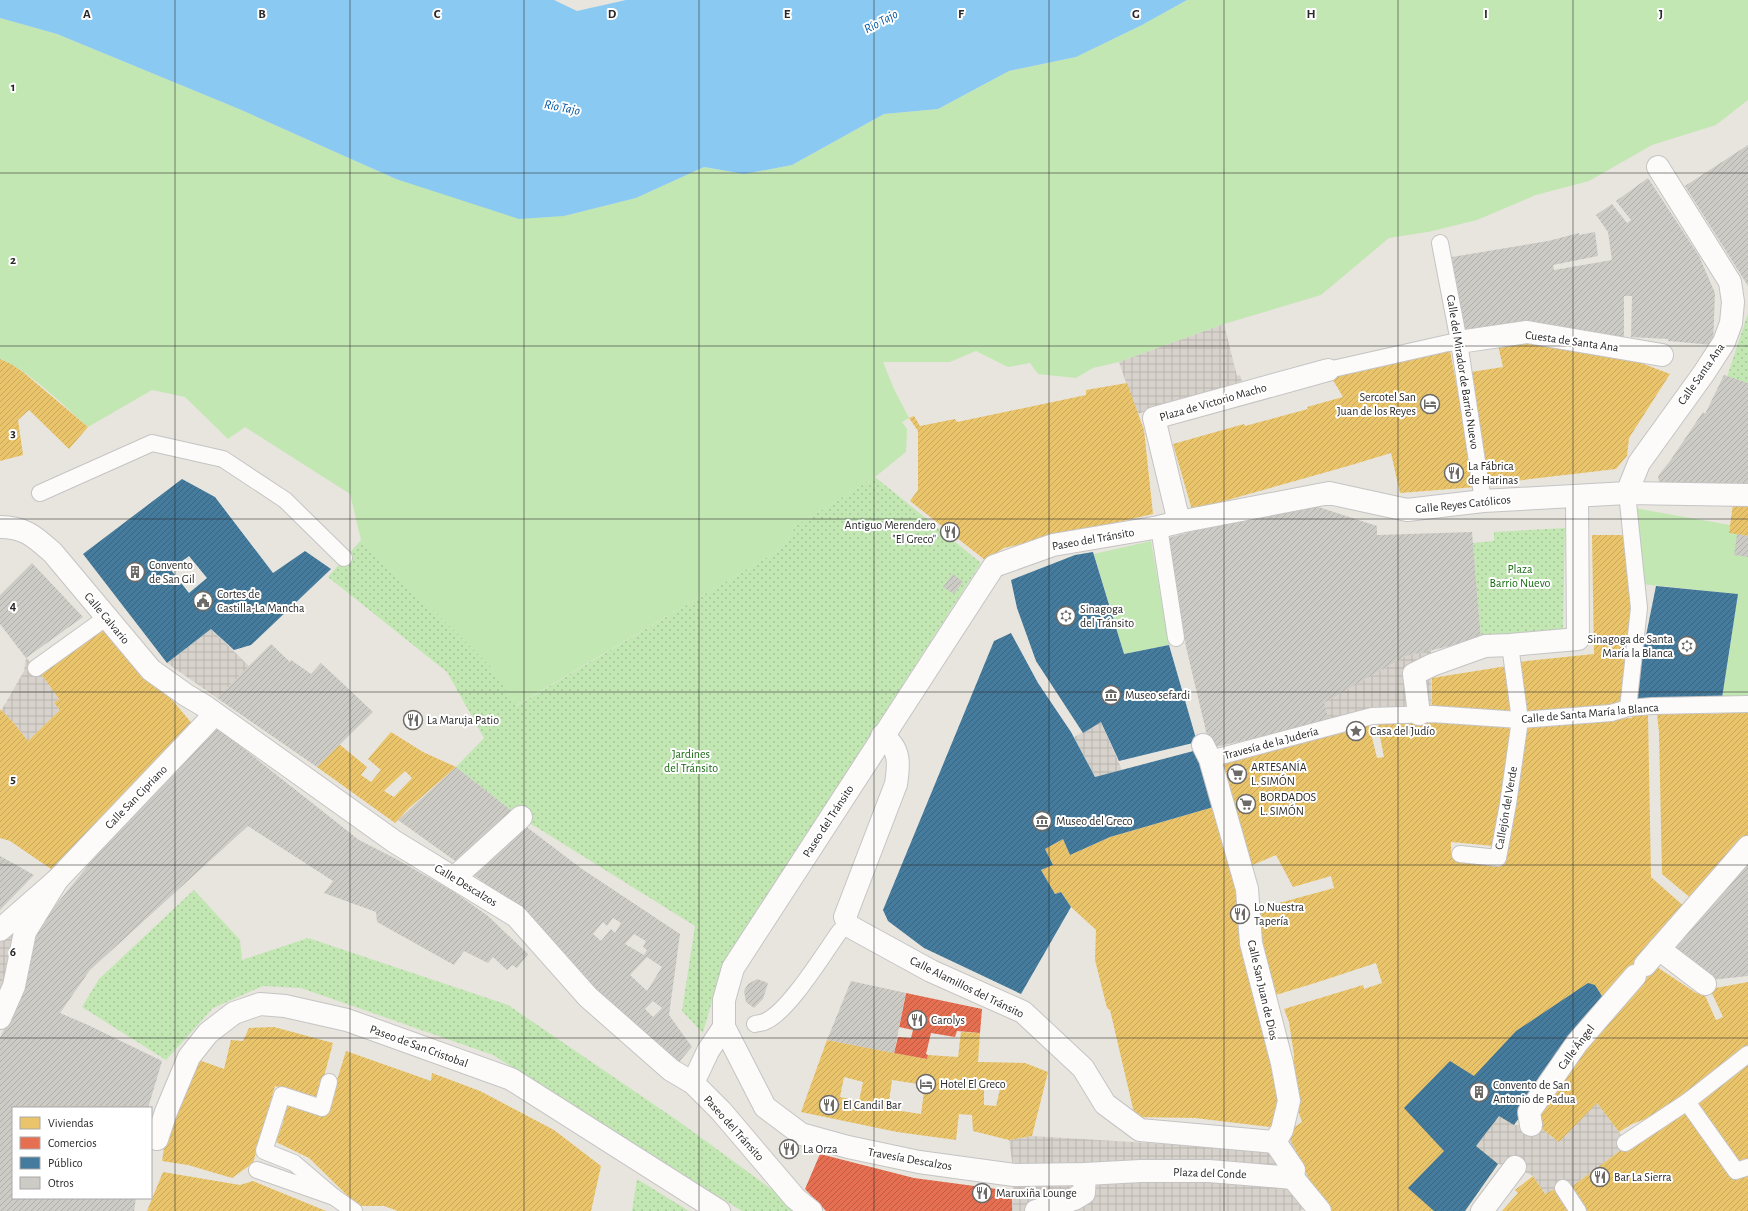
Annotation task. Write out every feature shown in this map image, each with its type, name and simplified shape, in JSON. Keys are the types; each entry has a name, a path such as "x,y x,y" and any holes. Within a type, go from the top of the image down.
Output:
{"street":[{"name":"Calle Santa Ana","path":"1627,493 1639,464 1704,373 1724,342 1731,323 1733,302 1730,282 1658,167"},
{"name":"Cuesta de Santa Ana","path":"1459,342 1527,332 1662,355"},
{"name":"Plaza de Victorio Macho","path":"1179,522 1154,418 1328,370"},
{"name":"Calle Reyes Católicos","path":"1159,528 1179,522 1329,493 1407,510 1483,501 1627,493 1748,495"},
{"path":"1425,714 1414,674 1432,665 1485,646 1510,646 1578,639 1577,496"},
{"name":"Calle Calvario","path":"0,527 10,527 23,530 37,538 53,553 151,670 215,714"},
{"name":"Paseo del Tránsito","path":"724,1027 724,1000 733,968 882,736 994,566 1053,544 1159,528"},
{"name":"Calle Descalzos","path":"215,714 395,842 516,916 588,997 671,1070 693,1083"},
{"name":"Calle San Cipriano","path":"57,880 215,714"},
{"path":"849,926 845,918 896,784 899,761 891,741 882,736"},
{"name":"Calle San Juan de Dios","path":"1206,752 1247,889 1251,943 1282,1063 1289,1101 1282,1130 1276,1142"},
{"path":"454,878 521,817"},
{"name":"Calle Ángel","path":"1531,1125 1529,1112 1578,1043 1748,847"},
{"path":"0,930 57,880"},
{"path":"0,1018 14,986 25,932 57,880"},
{"name":"Calle Alamillos del Tránsito","path":"849,926 931,971 1023,1012 1083,1068 1105,1104 1140,1130 1276,1142"},
{"path":"1659,948 1705,984"},
{"name":"Paseo de San Cristobal","path":"157,1139 166,1112 190,1057 208,1033 234,1013 260,1004 284,1006 347,1020 511,1079 719,1211"},
{"path":"693,1083 708,1051 724,1027"},
{"name":"Travesía Descalzos","path":"724,1027 765,1107 801,1134 848,1148 919,1162 1014,1175 1085,1174"},
{"name":"Paseo del Tránsito","path":"693,1083 721,1111 795,1198 811,1211"},
{"path":"1276,1142 1294,1170 1293,1178 1320,1211"},
{"path":"1482,1211 1515,1167"},
{"name":"Plaza del Conde","path":"1085,1174 1141,1171 1209,1171 1293,1178"},
{"path":"1036,1211 1074,1199 1084,1193 1085,1174"}],"lane":[{"name":"Calle del Mirador de Barrio Nuevo","path":"1440,243 1459,342 1483,501"},
{"path":"1328,370 1448,343 1459,342"},
{"path":"40,493 152,443 223,459 285,500 344,558"},
{"path":"1627,493 1640,608 1628,708"},
{"path":"1159,528 1176,638"},
{"path":"36,668 107,617"},
{"path":"1510,646 1520,720"},
{"name":"Calle de Santa María la Blanca","path":"1425,714 1520,720 1611,713 1628,708 1748,704"},
{"name":"Travesía de la Judería","path":"1206,752 1332,726 1372,716 1425,714"},
{"name":"Callejón del Verde","path":"1460,854 1498,858 1508,804 1520,720"},
{"path":"755,1024 764,1022 780,1012 803,983 840,931 849,926"},
{"path":"1625,1143 1687,1102 1748,1054"},
{"path":"329,1082 322,1108 282,1095 264,1151 294,1163 334,1197 354,1211"},
{"path":"1687,1102 1736,1171 1748,1166"},
{"path":"257,1170 334,1197"},
{"path":"1563,1188 1578,1211"}],"green space":[{"path":"1187,0 1748,0 1748,100 1716,125 1652,145 1589,181 1536,195 1477,220 1428,232 1389,238 1321,295 1224,324 1119,362 1093,368 1076,378 1038,374 1030,363 1008,367 976,351 950,362 883,362 894,389 909,418 902,422 907,429 906,452 875,477 796,526 781,549 515,706 491,667 361,540 350,494 245,427 228,439 185,397 152,390 88,427 35,380 0,359 0,18 57,34 239,109 396,179 564,216 636,198 704,167 744,174 792,165 884,114 938,109 1009,71 1076,57 1142,25"},
{"path":"1748,313 1748,383 1727,377"},
{"name":"Jardines del Tránsito","path":"875,477 981,563 722,966 703,1033 682,1011 695,926 517,815 456,767 484,738 447,672 328,577 361,540 491,667 516,706 781,549 796,526"},
{"path":"1634,508 1730,525 1729,533 1737,534 1748,557 1748,697 1722,698 1738,594 1641,584"},
{"name":"Plaza Barrio Nuevo","path":"1565,528 1563,630 1481,639 1473,543 1494,541 1494,532"},
{"name":"Sinagoga del Tránsito","path":"1151,541 1169,645 1124,654 1094,554"},
{"path":"194,890 240,940 242,960 308,938 508,1005 681,1123 778,1194 796,1211 742,1211 493,1055 301,988 263,986 213,1008 166,1060 82,1007 99,979"},
{"path":"637,1179 689,1211 632,1211"}],"shaded area":[{"path":"1224,324 1237,376 1240,375 1242,381 1137,414 1119,362"},
{"path":"211,629 249,666 217,698 167,663"},
{"path":"1431,650 1432,721 1330,722 1324,703 1406,656"},
{"path":"26,658 39,671 59,699 54,703 60,710 28,741 13,722 1,711 24,671"},
{"path":"1101,722 1122,770 1095,777 1074,737"},
{"path":"57,880 0,1018 0,930"},
{"path":"1597,1103 1619,1132 1625,1143 1625,1147 1570,1188 1545,1194 1533,1176 1515,1167 1498,1164 1476,1146 1499,1116 1514,1125 1531,1125 1534,1123 1559,1142"},
{"path":"1287,1132 1317,1196 1308,1208 1299,1211 1012,1211 1014,1175 1009,1140 1032,1136 1249,1149"}],"water":[{"name":"Río Tajo","path":"0,0 554,0 577,11 626,0 1187,0 1142,25 1076,57 1009,71 938,109 884,114 792,165 744,174 704,167 636,198 564,216 519,219 396,179 239,109 57,34 0,18"}],"building: Viviendas":[{"path":"1529,337 1633,360 1670,374 1629,438 1627,456 1616,469 1489,484 1471,372 1503,367 1497,341"},
{"path":"1450,351 1476,487 1400,493 1391,453 1192,510 1173,444 1244,424 1245,426 1308,409 1307,407 1343,397 1330,375 1372,365"},
{"path":"0,359 23,372 88,427 69,449 29,410 18,420 23,455 0,461"},
{"path":"1127,383 1144,430 1153,514 1004,548 985,560 910,501 918,490 918,431 909,418 914,416 920,426 955,419 957,422 1086,395 1086,390"},
{"path":"1733,504 1748,506 1748,536 1729,533"},
{"path":"1592,535 1624,535 1631,585 1628,681 1624,705 1521,712 1518,662 1594,654"},
{"path":"107,628 158,683 194,726 54,871 10,841 0,838 0,709 13,722 28,741 60,710 54,703 59,699 39,671"},
{"path":"1507,666 1516,714 1432,709 1432,678"},
{"path":"1748,710 1748,838 1694,901 1662,874 1659,732 1657,714 1715,714"},
{"path":"1633,714 1648,714 1651,877 1687,909 1572,1043 1514,1125 1499,1116 1476,1146 1498,1164 1465,1211 1329,1211 1317,1196 1287,1132 1302,1122 1292,1092 1294,1055 1289,1022 1284,1009 1363,985 1364,989 1382,983 1376,963 1269,997 1253,910 1334,888 1331,876 1293,887 1276,855 1250,866 1219,765 1368,721 1377,758 1384,757 1378,726 1380,720 1502,722 1513,732 1494,846 1451,842 1451,854 1456,861 1473,861 1505,865 1506,823 1525,724 1632,718"},
{"path":"391,732 423,752 456,767 409,808 395,823 317,767 339,744 367,767 361,775 371,782 381,770 368,759","holes":["405,771 412,778 394,797 384,791"]},
{"path":"1217,806 1278,1058 1278,1128 1195,1118 1135,1117 1110,1010 1107,1008 1095,960 1096,930 1071,907 1061,892 1055,894 1041,870 1053,865 1045,849 1063,839 1070,855 1110,837"},
{"path":"1657,967 1696,993 1703,991 1716,1020 1723,1017 1710,989 1748,982 1748,1049 1662,1113 1632,1124 1619,1132 1597,1103 1559,1142 1534,1123 1585,1044"},
{"path":"274,1027 333,1043 318,1099 275,1086 253,1163 232,1178 188,1165 162,1161 167,1128 199,1060 224,1069 231,1040 243,1041 249,1028"},
{"path":"961,1032 980,1033 978,1062 1025,1063 1048,1072 1032,1136 1009,1140 973,1131 972,1115 959,1114 956,1140 897,1132 801,1112 827,1040 927,1059 928,1055 958,1057","holes":["844,1077 863,1082 859,1101 840,1097","892,1080 925,1085 921,1114 888,1109","984,1088 1000,1089 996,1106 984,1105"]},
{"path":"346,1051 431,1081 432,1073 480,1091 554,1130 601,1166 591,1211 398,1211 384,1206 358,1206 309,1158 276,1142 283,1123 286,1103 326,1116"},
{"path":"1748,1060 1748,1164 1740,1167 1693,1100"},
{"path":"1685,1108 1733,1175 1748,1169 1748,1211 1585,1211 1570,1188 1625,1147"},
{"path":"163,1172 240,1185 253,1181 326,1211 147,1211"},
{"path":"1533,1176 1545,1194 1557,1188 1573,1211 1502,1211 1518,1193 1515,1190"}],"building: Comercios":[{"path":"906,993 982,1009 980,1033 957,1031 955,1037 931,1033 926,1054 928,1055 927,1059 894,1053 898,1037 911,1038 913,1030 899,1027"},
{"path":"820,1154 914,1178 1012,1191 1012,1211 826,1211 805,1189"}],"building: Público":[{"name":"Convento de San Gil","path":"182,479 215,497 273,573 305,551 331,569 251,645 234,650 211,629 167,663 83,554","holes":["189,556 207,578 189,593 171,570"]},
{"path":"1093,552 1124,654 1169,645 1197,742 1119,761 1101,722 1083,733 1036,661 1017,608 1011,580 1075,555"},
{"name":"Sinagoga de Santa María la Blanca","path":"1656,586 1738,594 1722,698 1633,700"},
{"name":"Museo del Greco","path":"1011,633 1038,683 1071,732 1095,777 1201,749 1217,806 1110,837 1070,855 1063,839 1045,849 1053,865 1041,870 1055,894 1061,892 1071,907 1021,994 924,948 888,921 883,910 994,641"},
{"name":"Convento de San Antonio de Padua","path":"1588,983 1595,985 1605,1001 1572,1043 1514,1125 1499,1116 1476,1146 1498,1164 1465,1211 1434,1211 1408,1188 1444,1151 1404,1108 1450,1061 1474,1076 1516,1031"}],"building: Otros":[{"path":"1748,145 1748,286 1685,186"},
{"path":"1648,178 1699,256 1715,293 1713,345 1668,341 1668,339 1631,337 1632,296 1624,296 1624,337 1462,334 1452,257 1548,241 1579,233 1579,235 1595,232 1598,256 1553,265 1554,270 1612,260 1608,232 1596,215 1612,204 1627,223 1631,220 1616,201"},
{"path":"1724,375 1748,383 1748,486 1659,482 1658,476 1703,412 1705,414"},
{"path":"1303,502 1377,526 1377,535 1472,532 1481,639 1406,656 1324,703 1330,722 1210,748 1186,647 1168,538"},
{"path":"1737,534 1748,536 1748,557 1734,555"},
{"path":"32,563 83,617 26,658 0,624 0,595"},
{"path":"953,574 963,582 954,594 943,587"},
{"path":"271,644 290,662 291,660 311,674 321,663 373,712 317,767 217,698"},
{"path":"216,727 359,840 454,892 488,916 528,954 517,968 512,965 507,970 493,957 488,963 464,951 454,965 377,922 376,912 324,893 333,881 248,826 90,970 60,1013 162,1061 148,1107 12,1107 12,1199 136,1199 134,1211 0,1211 0,1038 23,992 28,939 118,829"},
{"path":"456,767 517,815 465,868 398,820"},
{"path":"524,825 582,869 680,934 669,1015 692,1047 678,1063 593,986 506,899 471,873","holes":["613,918 621,923 615,933 611,929 601,941 593,934 603,922 607,926","634,934 646,941 643,947 647,950 644,955 625,944","647,957 662,967 647,991 630,975","653,1001 662,1008 653,1017 645,1009"]},
{"path":"0,856 34,875 0,910"},
{"path":"1748,859 1748,976 1711,980 1669,950"},
{"path":"757,979 768,983 763,999 754,1008 746,1002 744,991 748,984"},
{"path":"851,981 906,993 894,1053 827,1040"}],"place":[{"name":"Sercotel San Juan de los Reyes","path":"1430,404"},
{"name":"La Fábrica de Harinas","path":"1454,473"},
{"name":"Antiguo Merendero \"El Greco\"","path":"950,532"},
{"name":"Convento de San Gil","path":"135,572"},
{"name":"Cortes de Castilla-La Mancha","path":"203,601"},
{"name":"Sinagoga del Tránsito","path":"1066,616"},
{"name":"Sinagoga de Santa María la Blanca","path":"1687,646"},
{"name":"Museo sefardi","path":"1111,695"},
{"name":"La Maruja Patio","path":"413,720"},
{"name":"Casa del Judío","path":"1356,731"},
{"name":"ARTESANÍA L. SIMÓN","path":"1237,774"},
{"name":"BORDADOS L. SIMÓN","path":"1246,804"},
{"name":"Museo del Greco","path":"1042,821"},
{"name":"Lo Nuestra Tapería","path":"1240,914"},
{"name":"Carolys","path":"917,1020"},
{"name":"Hotel El Greco","path":"926,1084"},
{"name":"Convento de San Antonio de Padua","path":"1479,1092"},
{"name":"El Candil Bar","path":"829,1105"},
{"name":"La Orza","path":"789,1149"},
{"name":"Bar La Sierra","path":"1600,1177"},
{"name":"Maruxiña Lounge","path":"982,1193"}]}
